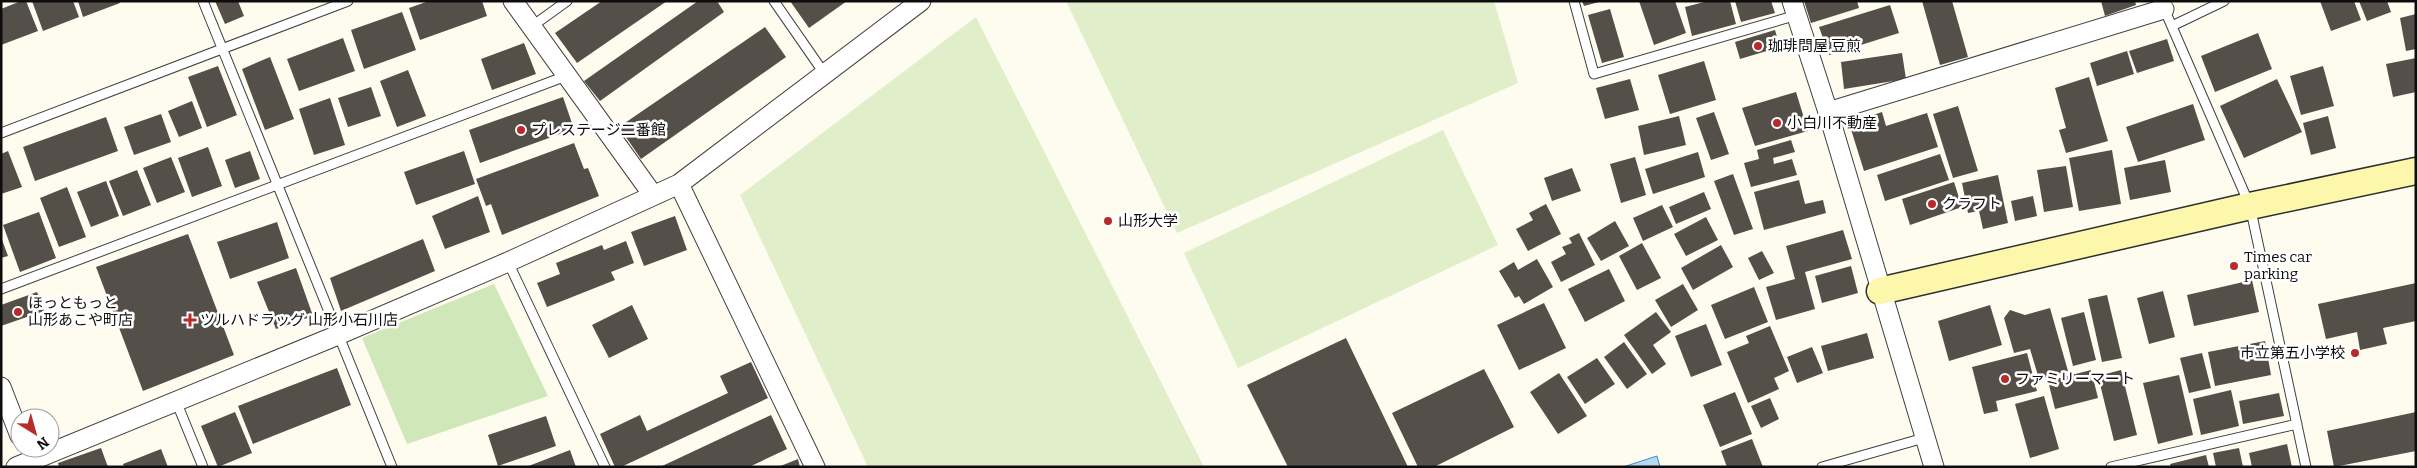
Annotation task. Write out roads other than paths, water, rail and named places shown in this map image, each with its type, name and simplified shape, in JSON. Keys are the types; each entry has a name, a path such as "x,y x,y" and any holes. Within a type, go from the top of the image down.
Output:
{"street":[{"path":"513,1 653,195"},
{"path":"26,461 338,335 508,262 679,184 921,1"},
{"path":"1828,112 2163,5"},
{"path":"1794,8 1828,112 1934,467"},
{"path":"1880,291 2250,206 2416,171"},
{"path":"679,184 815,467"},
{"path":"1,387 10,410"}],"lane":[{"path":"203,1 392,467"},
{"path":"1,132 223,50 348,1"},
{"path":"531,27 567,1"},
{"path":"774,1 824,73"},
{"path":"1574,1 1594,74 1794,8"},
{"path":"2172,26 2224,1"},
{"path":"2163,5 2250,206 2306,467"},
{"path":"1,289 278,187 566,76"},
{"path":"508,262 605,467"},
{"path":"176,401 202,467"},
{"path":"2111,467 2297,424"},
{"path":"1822,467 1924,438"}],"water":[{"path":"1657,456 1660,467 1623,467"}],"place":[{"name":"珈琲問屋 豆煎","path":"1758,46"},
{"name":"小白川不動産","path":"1777,123"},
{"name":"プレステージ二番館","path":"521,130"},
{"name":"クラフト","path":"1932,204"},
{"name":"山形大学","path":"1108,221"},
{"name":"Times car parking","path":"2234,266"},
{"name":"ほっともっと 山形あこや町店","path":"18,312"},
{"name":"ツルハドラッグ 山形小石川店","path":"190,320"},
{"name":"市立第五小学校","path":"2355,353"},
{"name":"ファミリーマート","path":"2005,379"}]}
